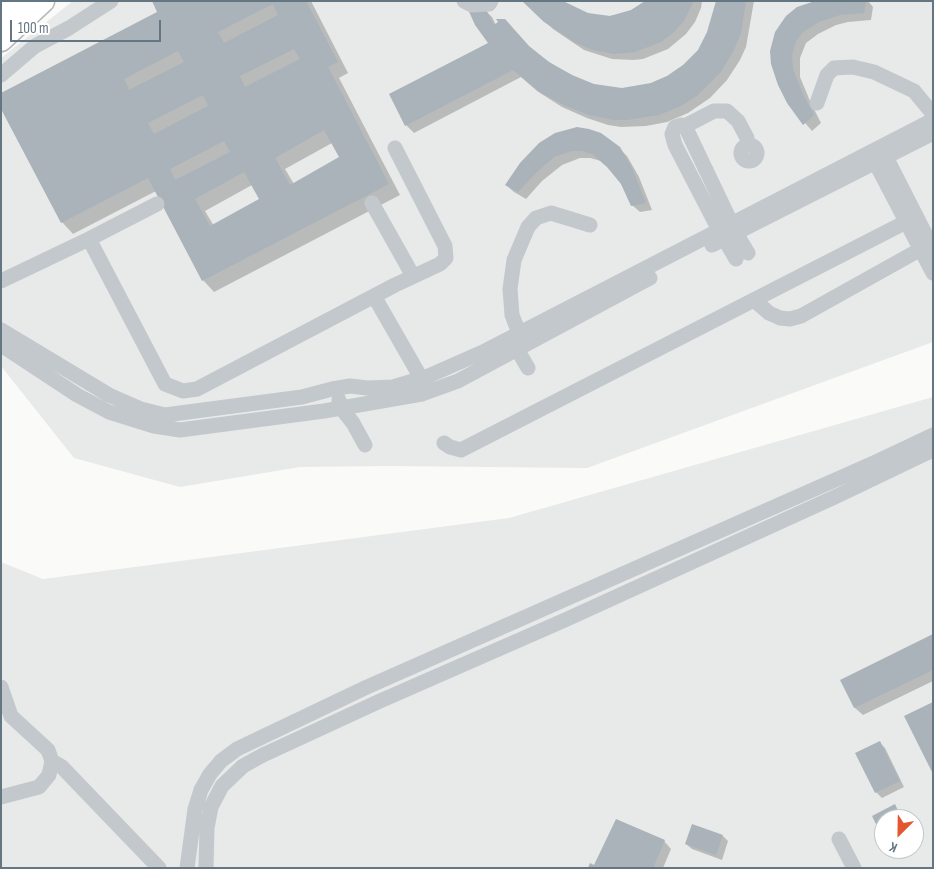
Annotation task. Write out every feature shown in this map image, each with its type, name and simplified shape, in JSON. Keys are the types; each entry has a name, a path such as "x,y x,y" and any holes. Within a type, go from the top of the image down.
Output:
{"highway":[{"path":"1,15 18,1"},
{"path":"1,40 43,1"}],"street":[{"path":"1,76 35,46 69,28 111,1"},
{"path":"464,1 472,5 489,4 491,1"},
{"path":"817,103 827,75 834,68 853,67 874,72 914,91 933,114"},
{"path":"742,256 728,231 685,126 714,111 727,111 738,121 747,138 748,145"},
{"path":"1,345 77,395 109,412 154,426 180,430 341,408 422,394 458,380 517,349 728,231 933,120"},
{"path":"1,330 109,395 141,409 165,414 302,397 341,387 394,387 485,351 728,231 880,160 933,133"},
{"path":"89,240 165,384 183,391 198,389 374,296 440,264 446,258 446,246 394,148"},
{"path":"880,160 906,222 928,247"},
{"path":"880,160 928,247 933,273"},
{"path":"372,202 413,276"},
{"path":"1,281 89,240 157,204"},
{"path":"520,333 512,314 510,289 514,260 528,227 536,218 551,213 590,224"},
{"path":"444,443 461,450 906,222"},
{"path":"754,300 770,313 780,318 790,319 801,316 928,247"},
{"path":"374,296 420,378"},
{"path":"517,349 528,368"},
{"path":"354,423 359,395 357,386"},
{"path":"341,387 338,394 341,408 354,423 365,445"},
{"path":"186,868 195,809 201,790 210,774 221,761 237,749 367,687 933,435"},
{"path":"206,868 207,828 211,807 222,786 243,766 380,701 583,612 933,450"},
{"path":"1,687 11,716 48,750 52,761 49,775 39,787 1,797"},
{"path":"52,761 62,767 159,868"},
{"path":"839,838 854,868"}],"shaded area":[{"path":"73,1 933,1 933,342 587,468 300,467 180,487 74,458 1,366 1,58"},
{"path":"933,397 933,868 1,868 1,562 43,579 509,518"}],"building":[{"path":"152,1 306,1 338,62 328,67 389,184 202,281 148,178 61,223 1,109 1,93 157,12","holes":["273,4 278,15 224,43 218,32","294,49 300,59 245,87 240,76","178,51 184,62 129,90 124,79","203,95 208,106 154,134 148,123","324,130 339,157 290,185 275,158","224,141 230,152 175,180 170,169","244,172 259,199 210,226 195,199"]},
{"path":"522,1 563,1 588,13 610,16 631,10 645,1 694,1 684,21 661,42 635,52 614,54 593,50 576,43 544,22"},
{"path":"716,1 746,1 741,33 733,52 720,73 698,95 681,106 659,115 627,120 613,120 589,115 541,93 513,70 405,126 389,94 488,43 475,25 467,7 485,8 494,25 498,22 496,19 505,19 529,46 549,62 572,75 594,84 622,88 651,83 667,76 683,65 698,50 707,32"},
{"path":"815,1 866,1 864,13 840,15 819,22 803,32 796,41 792,55 793,69 814,115 803,125 787,103 778,85 771,64 770,51 775,32 786,16 797,7"},
{"path":"577,127 601,133 620,147 632,168 646,203 631,206 621,184 607,167 592,154 582,151 572,151 554,157 518,192 505,185 520,163 539,143 555,133"},
{"path":"933,634 933,670 854,708 840,680"},
{"path":"933,702 933,774 904,716"},
{"path":"880,741 900,781 875,793 855,753"},
{"path":"895,804 897,809 885,809"},
{"path":"616,819 665,840 653,868 588,868 590,863 594,865"},
{"path":"692,824 723,835 716,855 685,844"}]}
